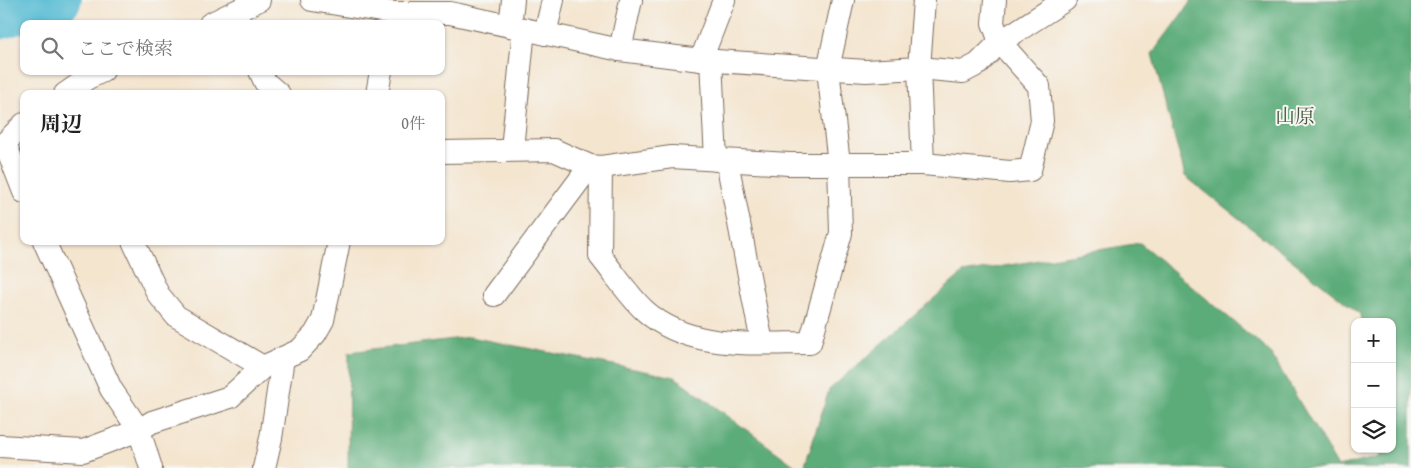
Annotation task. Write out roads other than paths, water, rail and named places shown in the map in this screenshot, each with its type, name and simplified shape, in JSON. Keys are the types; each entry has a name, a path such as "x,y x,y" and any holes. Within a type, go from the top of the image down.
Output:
{"street":[{"path":"234,19 259,0"},
{"path":"312,0 392,12 450,13 620,50 706,60 866,71 919,68 963,72 978,64 1000,42 1065,0"},
{"path":"512,149 517,28 513,0"},
{"path":"545,34 553,0"},
{"path":"620,50 632,0"},
{"path":"724,0 706,60 721,160 762,343"},
{"path":"596,166 600,256 644,310 675,330 722,343 810,343 841,233 839,164 828,69 843,0"},
{"path":"923,164 919,68 924,0"},
{"path":"445,152 512,149 554,150 596,166 672,158 839,164 923,164 1010,172 1030,170 1042,121 1039,86 1000,42 993,23 995,0"},
{"path":"70,90 94,75"},
{"path":"262,75 265,82 274,90"},
{"path":"378,90 380,75"},
{"path":"20,128 2,146 20,184"},
{"path":"494,295 596,166"},
{"path":"46,245 112,389 139,430 151,468"},
{"path":"135,245 158,294 176,316 273,363"},
{"path":"0,446 83,450 139,430 152,422 230,397 273,363 300,350 315,334 323,320 338,245"},
{"path":"264,468 271,438 273,363"}],"waterway":[{"path":"0,19 61,0"}],"park label":[{"name":"山原","path":"1295,116"}]}
